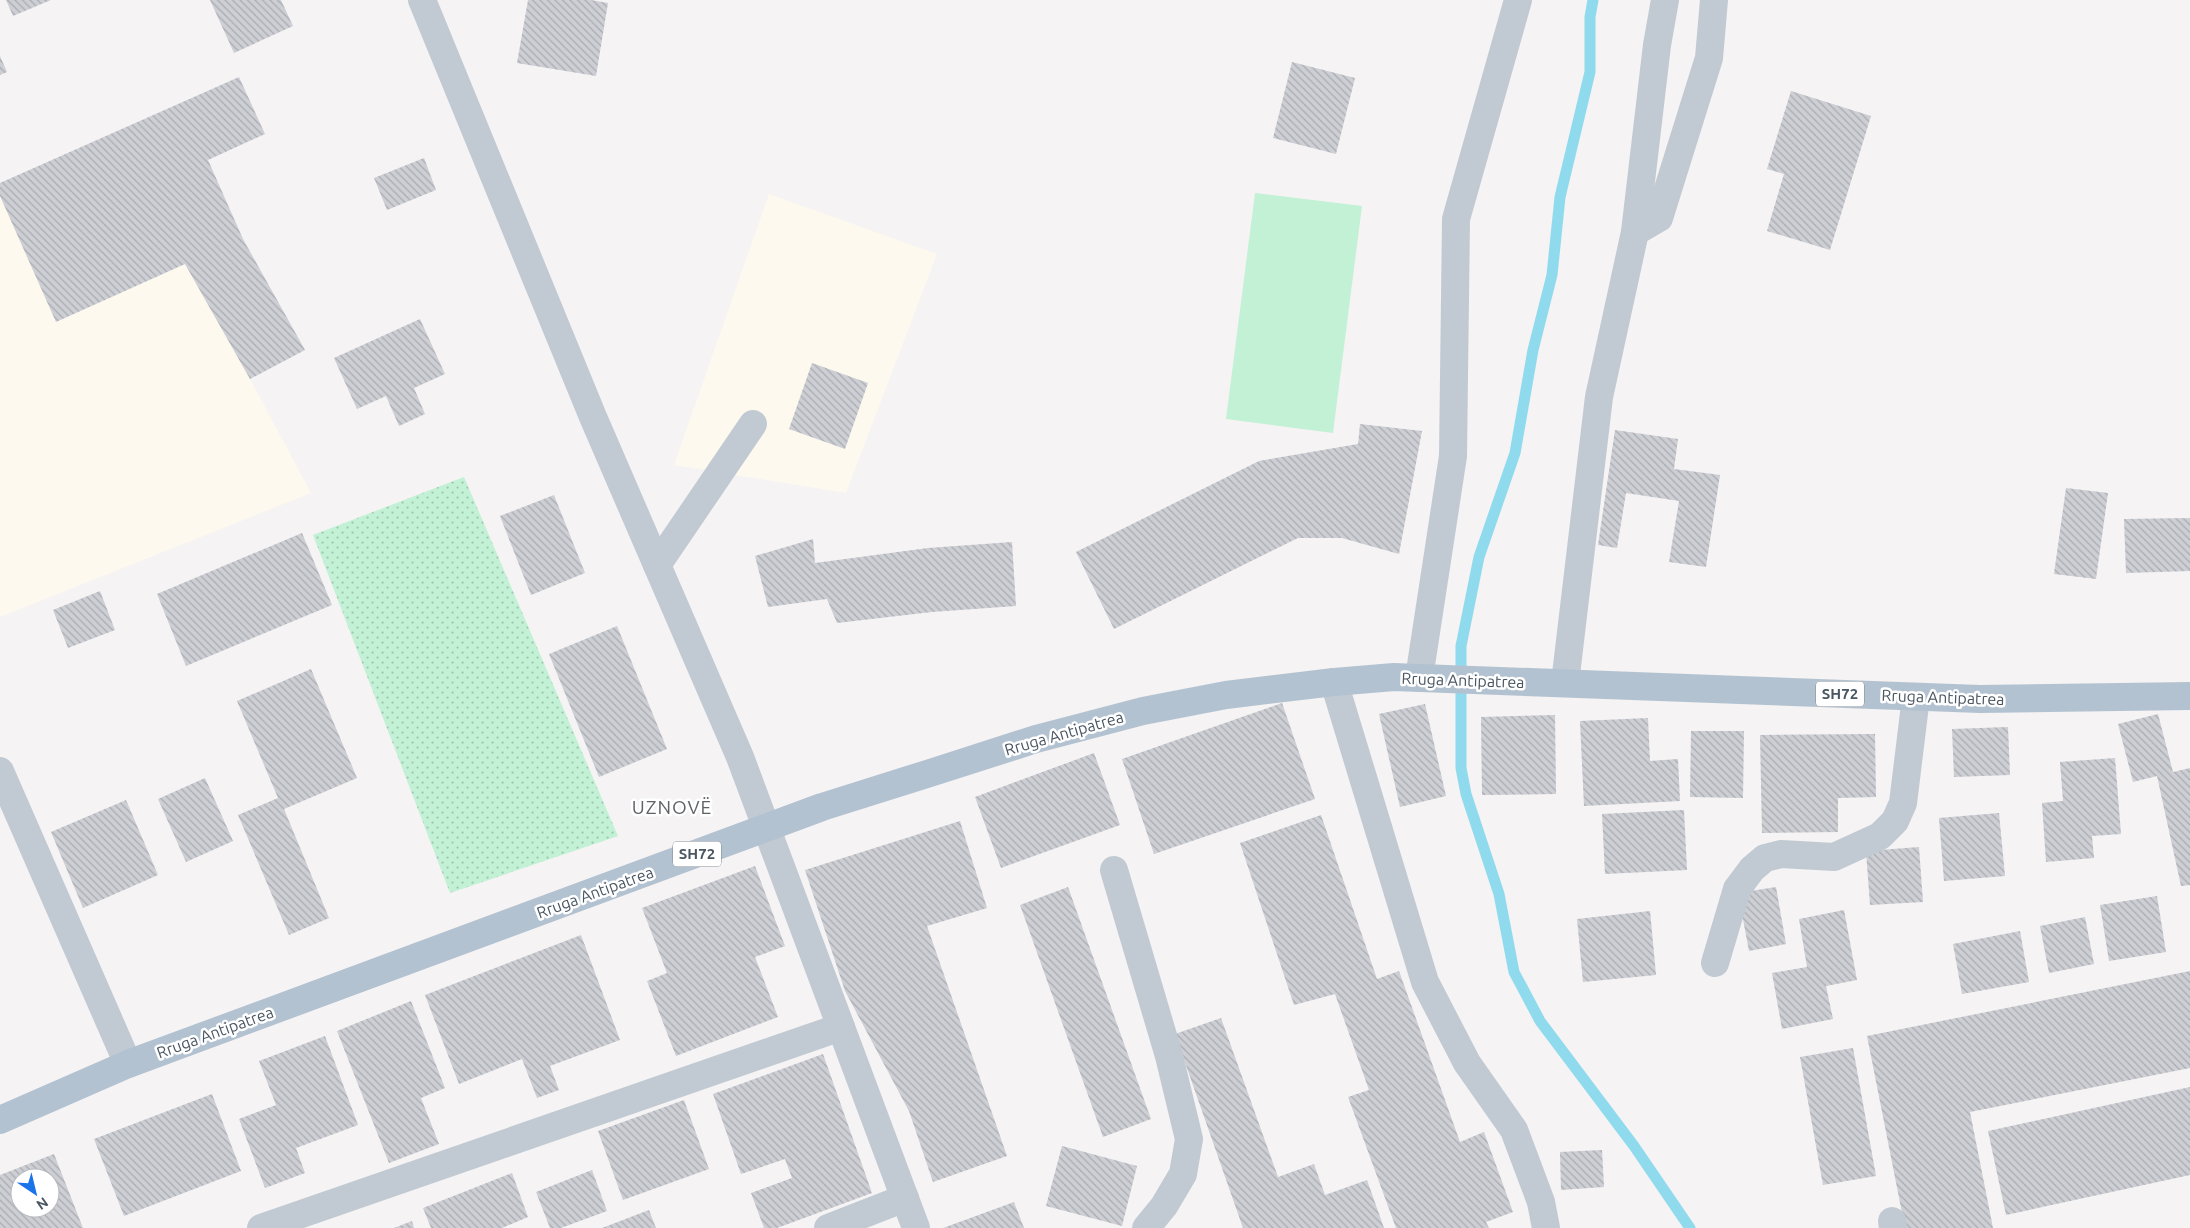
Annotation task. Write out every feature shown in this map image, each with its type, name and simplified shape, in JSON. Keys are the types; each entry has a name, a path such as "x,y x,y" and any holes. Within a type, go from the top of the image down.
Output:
{"main road":[{"name":"Rruga Antipatrea","path":"0,1120 128,1064 822,807 1036,739 1134,714 1226,695 1394,677 1980,699 2190,696"}],"street":[{"path":"422,0 593,417 740,757 916,1228"},
{"path":"1431,679 1453,456 1456,219 1518,0"},
{"path":"1565,683 1599,397 1635,232 1656,55 1665,0"},
{"path":"1635,232 1659,218 1709,58 1714,0"},
{"path":"656,565 753,424"},
{"path":"1334,682 1425,982 1467,1063 1514,1130 1541,1202 1546,1228"},
{"path":"1715,963 1737,889 1752,869 1766,858 1781,854 1834,857 1880,836 1895,822 1903,804 1916,697"},
{"path":"0,771 128,1064"},
{"path":"1114,870 1169,1056 1189,1139 1183,1174 1164,1206 1146,1228"},
{"path":"261,1228 841,1026"},
{"path":"828,1228 905,1198"}],"shaded area":[{"path":"769,194 937,254 846,493 674,465"},
{"path":"0,196 56,321 185,264 250,379 311,493 0,617"}],"green space":[{"path":"1255,193 1362,206 1333,433 1226,419"},
{"path":"464,477 618,836 450,893 313,535"}],"building":[{"path":"6,0 51,0 13,16"},
{"path":"210,0 281,0 293,26 234,53"},
{"path":"528,0 591,0 608,3 596,76 517,63"},
{"path":"0,56 7,72 0,75"},
{"path":"1292,62 1355,78 1336,154 1273,138"},
{"path":"239,77 265,134 208,160 243,239 305,350 250,379 185,264 56,322 0,196 0,183"},
{"path":"1791,91 1871,116 1830,250 1767,231 1784,174 1767,169"},
{"path":"424,158 436,190 387,210 374,178"},
{"path":"420,319 445,374 414,388 425,414 399,426 386,396 357,409 334,358"},
{"path":"812,363 868,383 845,449 789,429"},
{"path":"1360,424 1422,431 1399,554 1342,538 1298,538 1114,629 1076,552 1259,461 1358,444"},
{"path":"1615,430 1678,439 1674,469 1720,475 1706,567 1669,562 1679,501 1626,493 1617,548 1598,545"},
{"path":"2066,488 2108,493 2096,579 2054,574"},
{"path":"554,495 585,573 531,595 500,516"},
{"path":"2190,518 2190,571 2126,573 2124,519"},
{"path":"302,533 332,605 186,666 157,594"},
{"path":"813,539 815,563 928,548 1012,542 1016,606 932,612 837,623 827,599 768,607 755,556"},
{"path":"100,591 115,630 68,648 53,610"},
{"path":"617,626 667,749 599,777 549,654"},
{"path":"311,669 357,778 284,809 329,918 289,935 238,815 278,798 237,701"},
{"path":"1282,703 1315,799 1154,854 1122,759"},
{"path":"1425,704 1446,796 1400,807 1379,714"},
{"path":"2158,714 2173,772 2190,768 2190,885 2181,886 2157,776 2133,782 2118,724"},
{"path":"1555,715 1556,794 1482,795 1481,717"},
{"path":"1648,718 1650,761 1678,759 1680,801 1584,806 1580,721"},
{"path":"2008,727 2010,775 1954,777 1952,729"},
{"path":"1691,731 1744,731 1743,798 1690,797"},
{"path":"1875,734 1876,797 1838,798 1838,832 1762,833 1760,735"},
{"path":"1094,753 1120,825 1001,868 975,797"},
{"path":"2115,758 2121,834 2092,836 2094,858 2046,862 2042,803 2063,801 2060,762"},
{"path":"205,778 233,841 186,862 158,799"},
{"path":"126,800 158,875 83,908 51,832"},
{"path":"1684,810 1687,870 1605,874 1602,814"},
{"path":"1999,813 2005,876 1944,881 1939,818"},
{"path":"1321,815 1377,979 1399,971 1460,1142 1484,1132 1513,1212 1486,1222 1489,1228 1396,1228 1348,1097 1369,1090 1335,994 1294,1005 1240,843"},
{"path":"960,821 987,908 927,926 1007,1156 933,1182 909,1111 845,991 805,870"},
{"path":"1919,847 1923,902 1870,905 1866,851"},
{"path":"755,866 785,946 755,957 778,1017 676,1056 647,981 667,973 642,908"},
{"path":"1068,887 1151,1119 1103,1137 1020,905"},
{"path":"1776,887 1786,944 1749,951 1738,893"},
{"path":"2157,896 2166,952 2109,961 2100,905"},
{"path":"1844,910 1857,980 1826,986 1833,1019 1782,1029 1772,973 1807,967 1799,919"},
{"path":"1650,911 1656,975 1583,982 1577,919"},
{"path":"2085,917 2094,964 2049,973 2040,926"},
{"path":"2020,931 2029,982 1962,994 1953,944"},
{"path":"581,935 620,1040 550,1066 559,1090 537,1098 522,1059 459,1084 425,995"},
{"path":"2190,971 2190,1068 1970,1112 1993,1228 1905,1228 1867,1036"},
{"path":"411,1001 445,1088 421,1098 439,1144 389,1163 337,1031"},
{"path":"1221,1018 1278,1177 1314,1164 1325,1195 1367,1180 1384,1228 1243,1228 1175,1034"},
{"path":"325,1036 358,1125 296,1148 305,1173 265,1188 239,1119 276,1105 259,1061"},
{"path":"1853,1048 1876,1176 1823,1185 1800,1057"},
{"path":"823,1054 872,1193 777,1228 764,1228 751,1193 792,1178 785,1159 741,1174 713,1094"},
{"path":"2190,1087 2190,1175 2006,1215 1988,1131"},
{"path":"212,1094 241,1171 124,1216 94,1139"},
{"path":"684,1100 709,1169 623,1200 598,1131"},
{"path":"1062,1146 1137,1166 1122,1226 1046,1206"},
{"path":"1602,1150 1604,1187 1561,1190 1560,1152"},
{"path":"54,1154 59,1168 18,1168"},
{"path":"60,1169 83,1228 0,1228 0,1175 10,1171 10,1218 60,1218"},
{"path":"592,1170 607,1211 561,1228 550,1228 536,1192"},
{"path":"512,1173 528,1217 502,1228 431,1228 423,1208"},
{"path":"1014,1202 1024,1228 943,1228"},
{"path":"649,1210 656,1228 602,1228"},
{"path":"412,1221 414,1228 394,1228"}],"waterway":[{"path":"1593,0 1590,17 1590,72 1560,197 1552,275 1533,350 1515,453 1479,557 1461,646 1461,768 1466,794 1499,894 1514,972 1540,1021 1634,1146 1690,1228"}],"district":[{"name":"UZNOVË","path":"672,807"}]}
